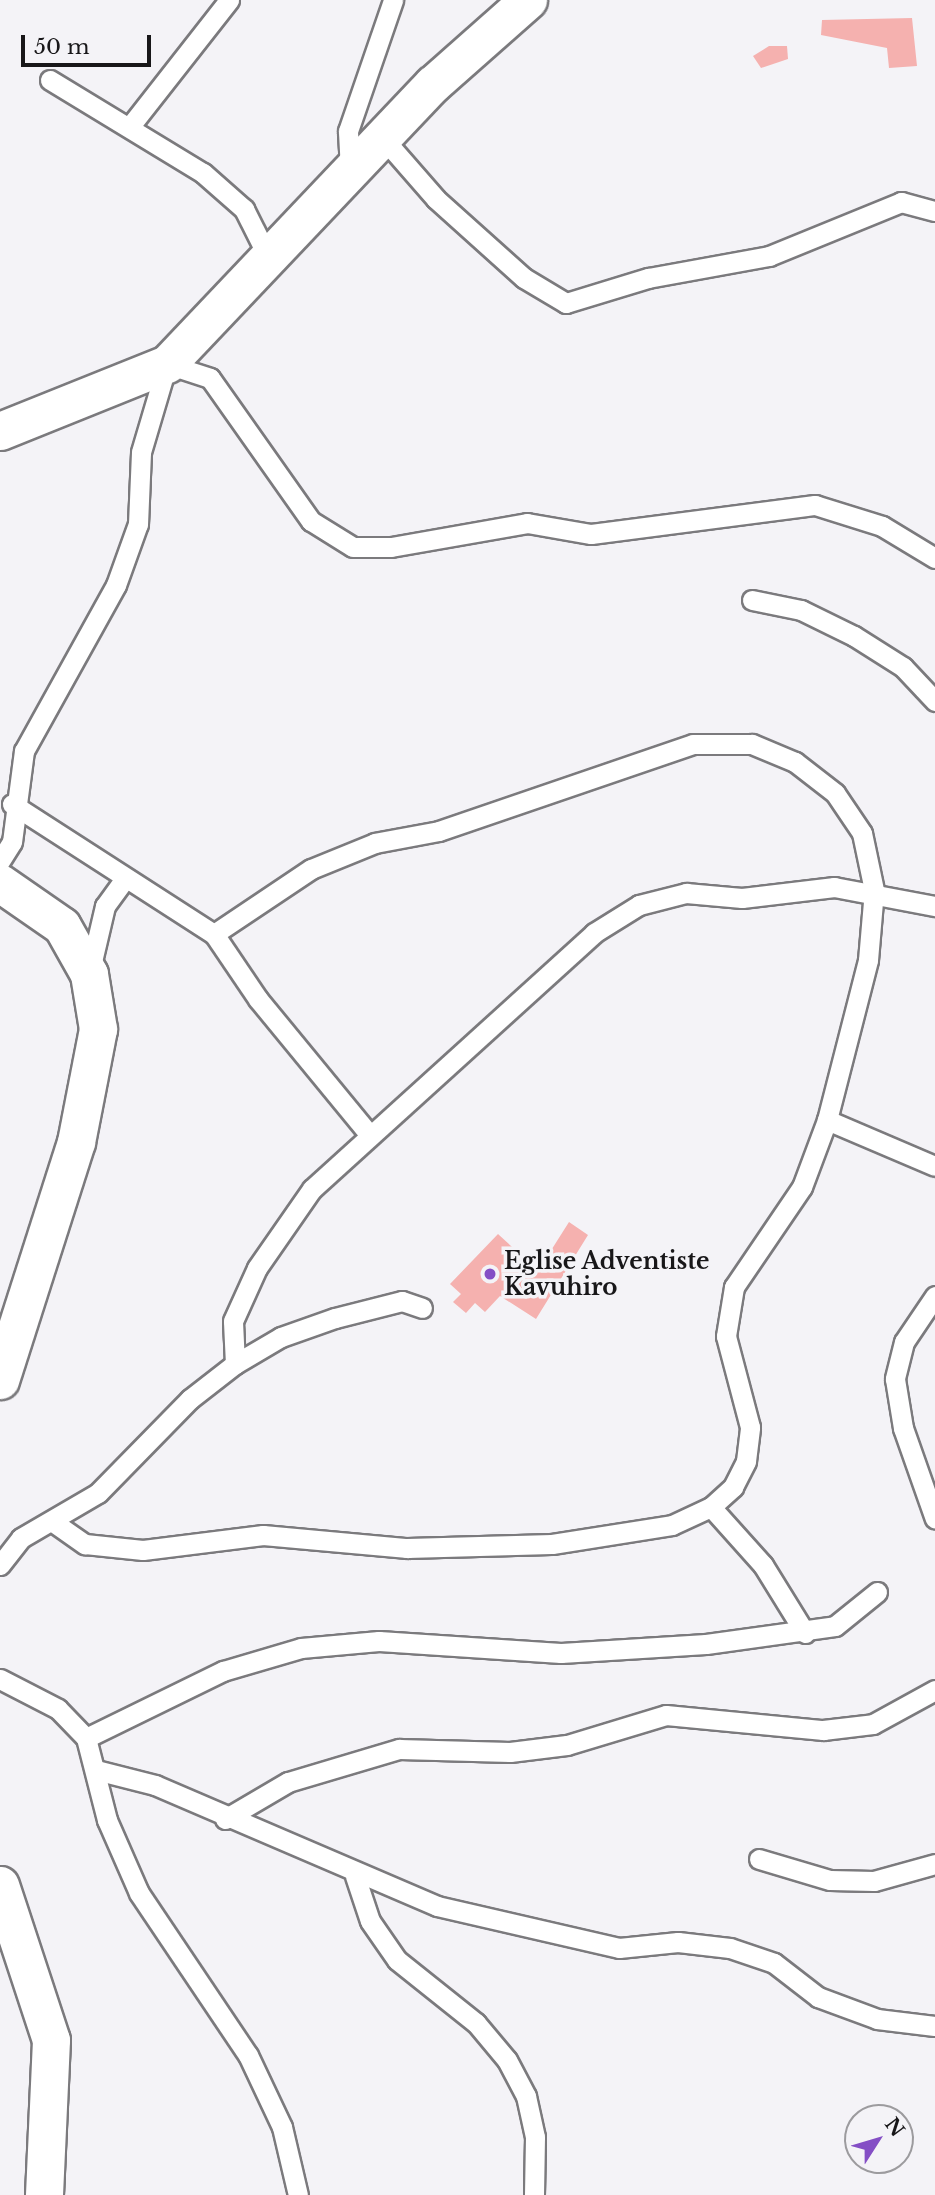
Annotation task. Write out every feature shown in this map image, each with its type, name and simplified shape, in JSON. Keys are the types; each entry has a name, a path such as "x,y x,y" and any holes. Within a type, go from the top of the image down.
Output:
{"highway":[{"path":"0,431 167,363 349,170 528,0"},
{"path":"0,883 62,926 89,974 99,1029 76,1142 0,1380"},
{"path":"0,1885 51,2040 45,2193"}],"street":[{"path":"131,125 229,0"},
{"path":"349,170 348,131 393,0"},
{"path":"50,80 131,125 244,209 268,255"},
{"path":"382,137 436,199 524,278 566,303 648,278 769,256 901,202 935,211"},
{"path":"0,861 12,842 12,804 24,751 116,585 138,524 141,452 167,363 210,378 311,521 353,547 391,547 527,523 591,534 815,505 882,526 935,558"},
{"path":"752,600 801,610 855,636 903,667 935,701"},
{"path":"53,1522 85,1544 143,1550 263,1535 407,1548 552,1545 672,1525 711,1507 733,1488 746,1461 750,1427 726,1336 734,1287 802,1187 827,1120 869,960 874,890 862,833 835,793 795,762 752,744 693,744 439,831 375,843 311,869 214,933"},
{"path":"12,804 124,880 214,933 258,999 368,1133"},
{"path":"89,974 105,906 124,880"},
{"path":"235,1364 233,1321 257,1268 312,1189 368,1133 594,933 639,905 686,893 742,898 790,888 874,890 935,906"},
{"path":"827,1120 935,1166"},
{"path":"935,1296 904,1342 895,1379 903,1428 935,1519"},
{"path":"0,1565 20,1538 53,1522 98,1493 190,1399 235,1364 281,1337 335,1318 402,1301 422,1308"},
{"path":"711,1507 763,1565 805,1633"},
{"path":"86,1738 223,1671 302,1648 379,1641 561,1653 805,1633 835,1626 877,1592"},
{"path":"0,1679 58,1709 86,1738 107,1820 139,1893 248,2055 271,2103 298,2195"},
{"path":"225,1819 288,1782 399,1749 544,1748 666,1715 823,1730 873,1724 935,1690"},
{"path":"96,1770 155,1785 355,1876 437,1906 619,1948 678,1942 730,1948 774,1963 818,1997 877,2019 935,2026"},
{"path":"758,1859 841,1881 874,1881 935,1864"},
{"path":"355,1876 370,1921 397,1960 476,2023 507,2060 529,2110 534,2195"}],"building":[{"path":"912,18 917,66 889,68 887,48 821,35 822,20"},
{"path":"769,46 787,46 788,59 761,68 753,56"},
{"path":"569,1222 588,1235 536,1319 500,1296 485,1312 475,1303 466,1313 453,1302 461,1294 450,1284 498,1234 538,1271"}],"place":[{"name":"Eglise Adventiste Kavuhiro","path":"490,1274"}]}
